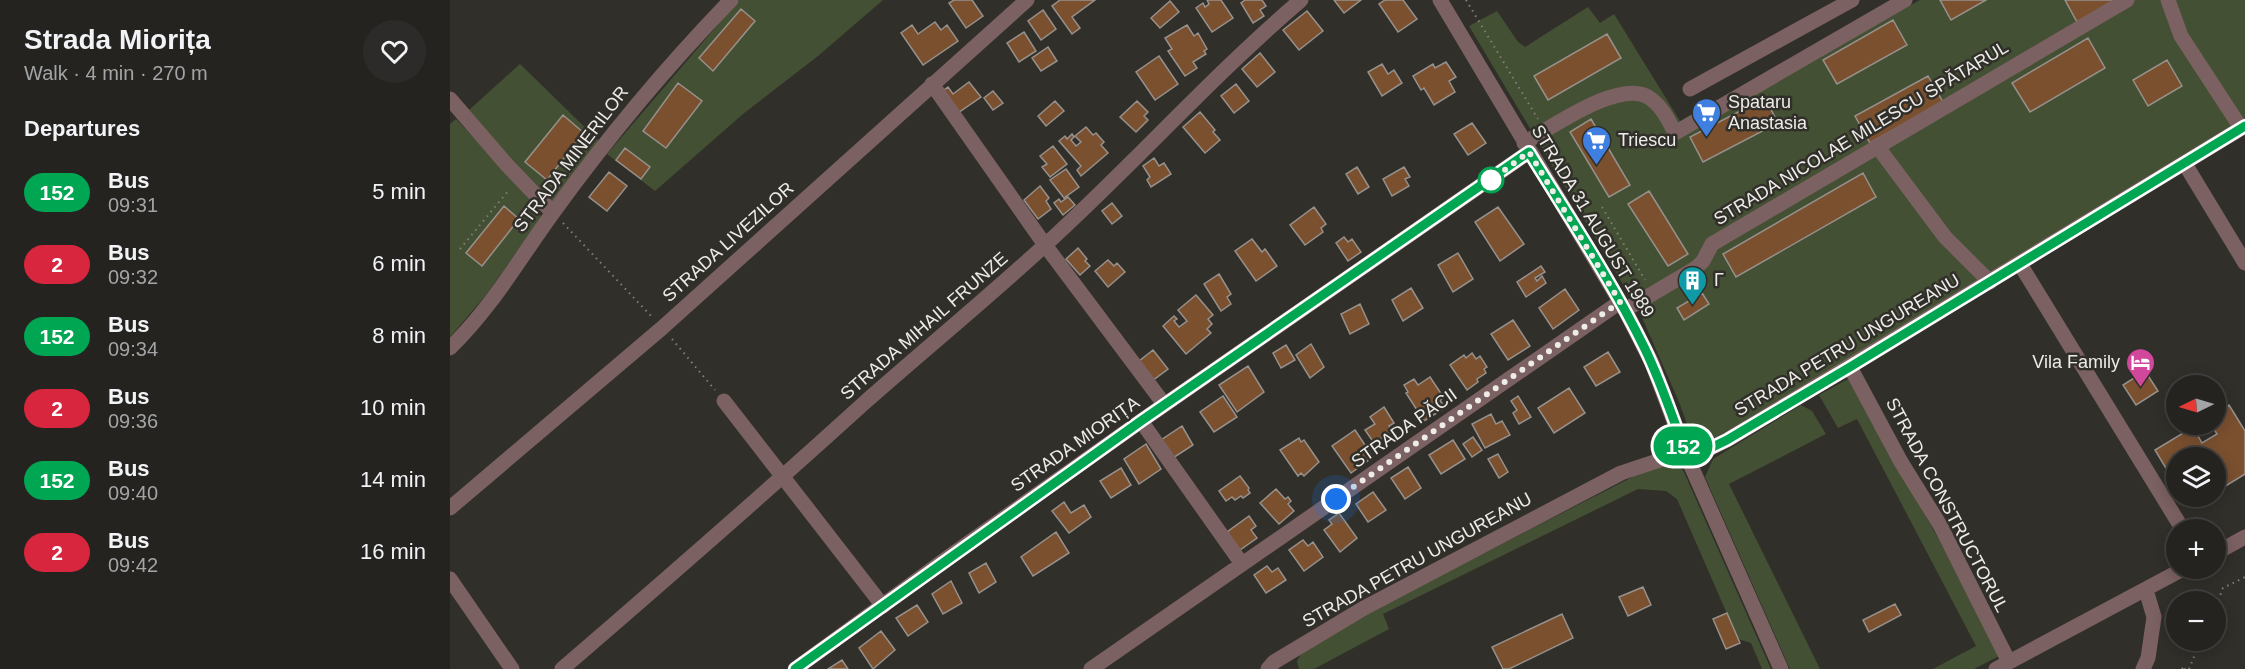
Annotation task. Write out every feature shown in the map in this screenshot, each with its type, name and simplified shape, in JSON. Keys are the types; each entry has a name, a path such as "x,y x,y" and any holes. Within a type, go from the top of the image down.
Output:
{"street":[{"name":"STRADA MINERILOR","path":"450,348 486,310 553,213 623,121 679,54 731,0"},
{"name":"STRADA LIVEZILOR","path":"450,508 662,328 1027,0"},
{"name":"STRADA MIHAIL FRUNZE","path":"562,669 784,477 1045,245 1226,67 1301,0"},
{"name":"STRADA 31 AUGUST 1989","path":"1440,0 1623,306 1665,393 1688,459 1781,669"},
{"path":"1690,90 1852,0"},
{"name":"STRADA NICOLAE MILESCU SPĂTARUL","path":"1623,306 1652,293 1696,268 1703,261 1712,244 2127,0"},
{"path":"2168,0 2181,36 2243,127"},
{"name":"STRADA MIORIȚA","path":"795,669 1164,404 1527,148 1546,131 1600,100 1623,93 1639,93 1650,98 1664,112 1676,133 1900,1"},
{"path":"932,84 1045,245 1164,404"},
{"path":"450,99 518,178 553,213"},
{"name":"STRADA PETRU UNGUREANU","path":"1268,669 1274,663 1364,608 1621,472 1675,455 1688,459 1727,440 2243,127"},
{"path":"1876,146 1945,237 1990,282"},
{"path":"2185,164 2245,263"},
{"path":"2020,264 2176,519"},
{"name":"STRADA PĂCII","path":"1091,669 1623,306"},
{"name":"STRADA CONSTRUCTORUL","path":"1850,367 1901,462 1940,525 2002,666"},
{"path":"724,401 883,606"},
{"path":"1141,421 1242,564"},
{"path":"2226,547 2245,537"},
{"path":"450,579 512,669"},
{"path":"2002,666 2166,579"},
{"path":"2143,669 2148,658 2154,617 2146,590"}],"path":[{"path":"1466,0 1546,131"},
{"path":"460,249 518,178"},
{"path":"1602,207 1652,293"},
{"path":"553,213 662,328 724,401"},
{"path":"2222,591 2223,588 2245,577"},
{"path":"2185,669 2195,651"}],"green space":[{"path":"739,0 883,0 818,56 743,114 655,191 607,154"},
{"path":"1920,0 2245,0 2245,119 1744,422 1716,437 1698,437 1688,427 1640,313 1469,26 1497,11 1518,42 1525,47 1588,7 1600,23 1614,14 1680,121 1880,9 1902,10"},
{"path":"520,64 599,141 558,197 551,202 515,165 469,110"},
{"path":"456,119 539,207 541,218 486,295 450,337 450,124"},
{"path":"1848,379 1938,538 1999,656 1974,669 1933,669 1976,646 1857,419 1838,428 1819,395"},
{"path":"1801,405 1812,411 1826,434 1729,484 1820,669 1790,669 1705,477 1713,459"},
{"path":"1670,463 1683,470 1771,669 1762,669 1751,643 1738,639 1677,499 1666,491 1638,489 1383,614 1389,629 1314,669 1299,669 1297,661 1303,650 1378,607 1658,464"}],"building":[{"path":"954,0 972,0 983,16 966,28 949,3"},
{"path":"1060,0 1095,0 1072,17 1080,28 1072,34 1052,6"},
{"path":"1207,0 1221,0 1233,18 1212,32 1196,8 1203,3 1205,7 1209,4"},
{"path":"1245,0 1262,0 1266,6 1260,10 1264,16 1253,23 1241,3"},
{"path":"1334,0 1361,0 1344,13"},
{"path":"1385,0 1403,0 1417,19 1398,32 1379,4"},
{"path":"1940,0 1986,0 1951,20"},
{"path":"2065,0 2115,0 2077,22"},
{"path":"1170,1 1179,12 1160,28 1151,18"},
{"path":"741,9 755,21 713,71 699,58"},
{"path":"1043,10 1056,29 1041,40 1028,21"},
{"path":"1307,11 1323,31 1299,50 1283,30"},
{"path":"1893,20 1907,45 1837,84 1823,60"},
{"path":"935,22 941,30 947,25 958,41 923,65 901,33 912,25 918,34"},
{"path":"1187,25 1194,36 1198,33 1207,49 1204,51 1206,54 1193,62 1197,68 1185,76 1168,51 1172,49 1165,38"},
{"path":"1024,32 1036,51 1019,62 1007,43"},
{"path":"1607,34 1621,58 1548,100 1534,76"},
{"path":"2088,38 2105,68 2030,112 2012,83"},
{"path":"1048,47 1057,61 1041,71 1032,58"},
{"path":"1260,53 1275,72 1257,87 1242,69"},
{"path":"1159,56 1178,84 1155,100 1136,72"},
{"path":"2167,60 2182,86 2148,106 2133,80"},
{"path":"1446,62 1456,77 1449,81 1455,92 1434,105 1424,88 1421,90 1413,76 1433,64 1435,68"},
{"path":"1382,64 1388,74 1394,70 1402,83 1382,96 1368,72"},
{"path":"1928,76 1943,102 1870,143 1855,116"},
{"path":"969,82 981,97 955,115 940,93 948,87 953,94"},
{"path":"678,83 702,101 666,148 643,131"},
{"path":"1236,84 1249,101 1234,113 1221,96"},
{"path":"993,91 1003,103 993,110 984,98"},
{"path":"1765,98 1778,123 1703,162 1690,137"},
{"path":"1055,101 1064,111 1046,126 1038,116"},
{"path":"1137,101 1148,112 1144,116 1148,120 1136,132 1120,117"},
{"path":"1200,112 1220,140 1205,153 1183,127"},
{"path":"563,115 584,133 547,180 525,162"},
{"path":"1591,119 1630,185 1609,197 1570,132"},
{"path":"1472,123 1486,143 1468,155 1454,134"},
{"path":"1086,127 1104,142 1101,145 1108,153 1081,176 1077,170 1081,166 1059,141 1065,136 1067,139 1072,134 1074,137 1071,140 1076,146 1081,142 1075,136"},
{"path":"1053,146 1067,164 1050,177 1042,167 1047,164 1040,156"},
{"path":"625,148 650,167 641,179 616,160"},
{"path":"1154,158 1159,166 1164,163 1171,174 1151,187 1147,180 1150,177 1143,166"},
{"path":"1357,167 1369,187 1358,194 1346,174"},
{"path":"1404,167 1410,177 1405,179 1409,186 1392,196 1383,179"},
{"path":"1066,169 1079,187 1064,198 1050,180"},
{"path":"609,172 627,186 607,211 589,197"},
{"path":"1863,173 1876,197 1736,277 1723,254"},
{"path":"1040,186 1049,198 1046,201 1051,209 1038,219 1024,200"},
{"path":"1649,191 1688,254 1668,266 1628,204"},
{"path":"1068,197 1075,205 1063,215 1054,203 1059,199 1061,202"},
{"path":"1112,203 1122,216 1112,224 1102,211"},
{"path":"504,206 519,219 482,266 466,253"},
{"path":"1314,207 1326,224 1321,228 1323,232 1305,245 1290,225"},
{"path":"1498,207 1524,244 1500,261 1475,222"},
{"path":"1344,237 1348,242 1352,239 1361,252 1348,261 1336,243"},
{"path":"1252,239 1262,252 1265,249 1277,266 1256,281 1235,251"},
{"path":"1078,248 1090,266 1080,275 1066,259"},
{"path":"1458,253 1473,279 1453,292 1438,265"},
{"path":"1108,260 1114,266 1117,263 1125,272 1108,287 1095,271"},
{"path":"1541,266 1545,272 1535,278 1537,281 1542,276 1546,283 1526,297 1517,282"},
{"path":"1219,274 1231,294 1227,297 1231,304 1221,311 1204,284"},
{"path":"1411,288 1423,308 1403,321 1392,300"},
{"path":"1565,289 1579,310 1553,329 1539,308"},
{"name":"Г","path":"1702,293 1709,304 1684,320 1677,308"},
{"path":"1196,295 1213,315 1208,319 1212,324 1207,329 1211,333 1186,354 1163,326 1174,316 1177,319 1174,321 1179,327 1187,321 1178,310"},
{"path":"1360,304 1369,324 1350,334 1341,314"},
{"path":"1513,320 1530,346 1508,360 1491,334"},
{"path":"1311,344 1324,367 1310,378 1296,355"},
{"path":"1286,345 1295,360 1281,368 1273,353"},
{"path":"1153,350 1168,369 1152,381 1138,362"},
{"path":"1608,352 1620,372 1596,386 1584,367"},
{"path":"1472,353 1476,359 1480,356 1487,367 1484,369 1486,373 1467,390 1450,365 1464,355 1466,358"},
{"path":"1248,366 1264,392 1237,412 1219,385"},
{"name":"Vila Family","path":"2145,371 2158,391 2136,405 2123,385"},
{"path":"1430,377 1444,398 1440,400 1445,408 1424,421 1406,393 1408,392 1404,385 1414,379 1418,385"},
{"path":"1569,388 1585,413 1554,433 1538,408"},
{"path":"1223,396 1237,417 1214,432 1200,412"},
{"path":"1518,396 1531,417 1519,424 1513,413 1517,410 1511,401"},
{"path":"2229,405 2245,431 2245,474 2226,486 2226,447 2166,447 2166,468 2155,450 2180,435 2198,435 2202,443 2215,435 2226,435 2226,407"},
{"path":"1384,407 1394,423 1389,426 1393,431 1374,443 1365,430 1375,424 1370,417"},
{"path":"1491,414 1496,424 1502,421 1510,435 1485,448 1472,424"},
{"path":"1182,426 1193,445 1173,458 1161,440"},
{"path":"1355,430 1373,457 1351,473 1332,446"},
{"path":"1473,437 1482,450 1472,457 1463,444"},
{"path":"1299,438 1301,442 1304,440 1319,462 1304,476 1301,473 1298,476 1280,450"},
{"path":"1453,440 1465,459 1441,474 1429,455"},
{"path":"1146,444 1161,469 1139,484 1124,459"},
{"path":"1498,454 1508,472 1499,478 1488,459"},
{"path":"1408,467 1421,488 1405,499 1391,478"},
{"path":"1121,468 1131,485 1111,498 1100,481"},
{"path":"1240,476 1250,493 1243,498 1241,496 1235,500 1232,497 1226,501 1219,491"},
{"path":"1276,489 1285,499 1288,497 1291,501 1288,504 1294,511 1279,524 1260,503"},
{"path":"1373,492 1386,510 1368,522 1356,504"},
{"path":"1064,502 1071,513 1084,505 1091,517 1069,533 1052,511"},
{"path":"1339,513 1357,538 1340,552 1324,530 1332,524 1329,520"},
{"path":"1249,516 1256,526 1251,530 1257,538 1240,550 1227,532"},
{"path":"1056,532 1069,553 1033,576 1021,557"},
{"path":"1303,540 1308,546 1313,542 1323,557 1304,571 1289,550"},
{"path":"986,563 996,582 979,593 969,573"},
{"path":"1267,566 1272,572 1278,568 1286,580 1266,593 1254,575"},
{"path":"951,581 962,603 943,614 932,594"},
{"path":"1643,587 1651,605 1628,616 1619,597"},
{"path":"1895,604 1901,615 1869,632 1863,620"},
{"path":"917,605 928,622 908,636 896,618"},
{"path":"1727,613 1740,643 1726,649 1713,619"},
{"path":"1562,614 1573,638 1509,669 1503,669 1492,647"},
{"path":"881,631 895,650 873,669 859,648"},
{"path":"842,660 848,669 828,669"}],"bus line":[{"name":"152","path":"795,669 1141,421 1529,152 1625,310 1644,346 1665,393 1688,459 1727,440 1850,367 2245,126"}],"place":[{"name":"Spataru Anastasia","path":"1707,138"},
{"name":"Triescu","path":"1597,166"},
{"name":"Г","path":"1693,306"},
{"name":"Vila Family","path":"2141,388"}],"route":[{"path":"1336,499 1620,302 1529,152 1491,180"}]}
